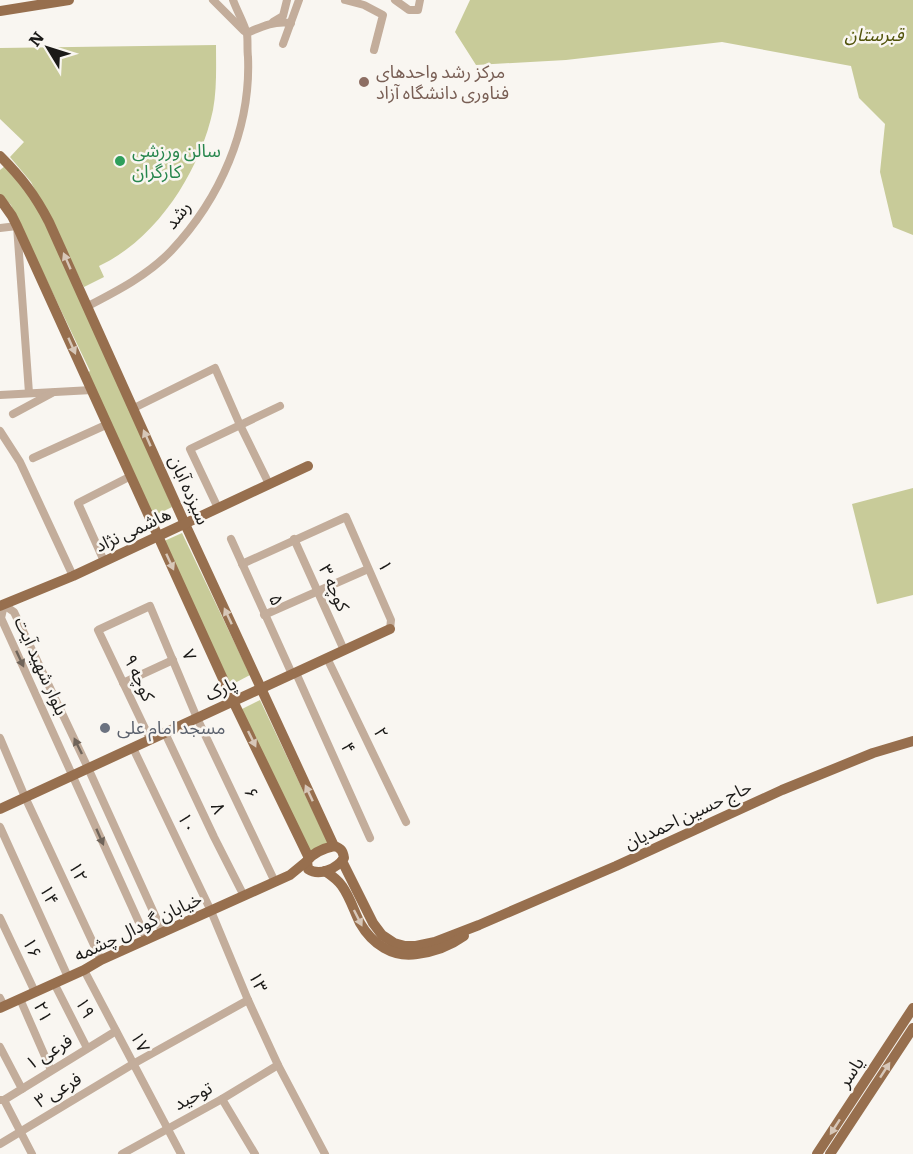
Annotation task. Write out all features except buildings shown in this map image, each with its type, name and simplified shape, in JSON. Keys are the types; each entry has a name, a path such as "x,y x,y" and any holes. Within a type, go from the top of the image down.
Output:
{"main road":[{"path":"0,11 69,0"},
{"name":"سیزده آبان","path":"1,160 22,178 38,200 49,222 334,846 342,850 344,858 342,861"},
{"path":"0,199 17,226 233,701 308,859 308,869 312,872"},
{"name":"هاشمی نژاد","path":"1,607 73,576 308,466"},
{"name":"پارک","path":"0,809 390,629"},
{"name":"حاج حسین احمدیان","path":"342,861 373,923 382,935 394,943 405,946 435,942 616,866 782,790 873,753 912,741"},
{"path":"290,875 308,859 334,846"},
{"path":"290,875 325,871 342,861"},
{"name":"حاج حسین احمدیان","path":"325,871 341,884 361,924 377,944 386,950 411,955 441,948 460,939 479,925"},
{"name":"خیابان گودال چشمه","path":"1,1004 20,999 290,875"},
{"name":"یاسر","path":"830,1154 910,1026 913,1008"},
{"name":"یاسر","path":"817,1154 910,1026"}],"street":[{"path":"213,0 247,33"},
{"path":"233,0 247,33"},
{"path":"247,33 283,16 287,0"},
{"path":"283,44 299,0"},
{"path":"345,0 363,5 383,15 374,50"},
{"path":"395,0 409,10 418,10 420,0"},
{"path":"270,23 291,23"},
{"name":"رشد","path":"88,306 131,283 170,252 202,214 226,171 242,124 249,76 247,33"},
{"path":"0,228 17,226 29,393"},
{"path":"134,408 215,368 269,484"},
{"path":"0,395 92,390"},
{"path":"13,414 55,392"},
{"path":"218,508 190,449 280,406"},
{"path":"33,458 108,424"},
{"path":"0,431 20,462 73,576"},
{"path":"104,561 78,503 131,476"},
{"name":"۱","path":"294,539 346,517 391,620 390,629"},
{"path":"242,564 294,539"},
{"name":"کوچه ۳","path":"294,539 344,650"},
{"name":"۵","path":"231,540 264,615 294,674"},
{"path":"264,615 368,569"},
{"name":"کوچه ۹","path":"150,606 98,630 150,740"},
{"name":"۷","path":"150,606 197,718"},
{"name":"بلوار شهید آیت","path":"147,940 1,618 1,607 14,612 163,933"},
{"name":"۲","path":"327,658 406,822"},
{"path":"123,683 173,660"},
{"name":"۴","path":"294,674 370,838"},
{"name":"۶","path":"197,718 275,882"},
{"name":"۸","path":"165,733 244,896"},
{"name":"۱۲","path":"0,738 101,960"},
{"name":"۱۰","path":"133,748 211,911"},
{"name":"۱۴","path":"0,827 68,977"},
{"name":"۱۳","path":"211,911 278,1065 325,1154"},
{"name":"۱۶","path":"0,918 35,992"},
{"name":"۱۷","path":"84,970 181,1154"},
{"name":"۱۹","path":"54,983 87,1048"},
{"name":"۲۱","path":"20,999 51,1070"},
{"name":"فرعی ۳","path":"0,1144 133,1064 248,1000"},
{"name":"فرعی ۱","path":"2,1100 116,1031"},
{"path":"0,1047 22,1089"},
{"name":"توحید","path":"122,1154 278,1065"},
{"path":"222,1099 255,1154"},
{"path":"2,1100 32,1154"}],"green space":[{"name":"قبرستان","path":"470,0 913,0 913,235 893,227 880,172 885,124 859,98 851,66 722,42 566,60 476,65 455,32"},
{"name":"سالن ورزشی کارگران","path":"216,45 216,86 213,110 207,133 187,179 157,221 139,239 120,254 99,266 104,277 84,287 31,182 10,157 24,142 0,119 0,48"},
{"path":"5,166 33,199 112,364 172,507 152,517 87,373 90,371 11,205 0,194 0,170"},
{"path":"913,488 913,595 877,604 852,504"},
{"path":"182,533 250,675 231,685 162,542"},
{"path":"260,700 328,843 308,852 240,710"}],"place":[{"name":"مرکز رشد واحدهای فناوری دانشگاه آزاد","path":"364,82"},
{"name":"سالن ورزشی کارگران","path":"120,161"},
{"name":"مسجد امام علی","path":"105,728"}]}
